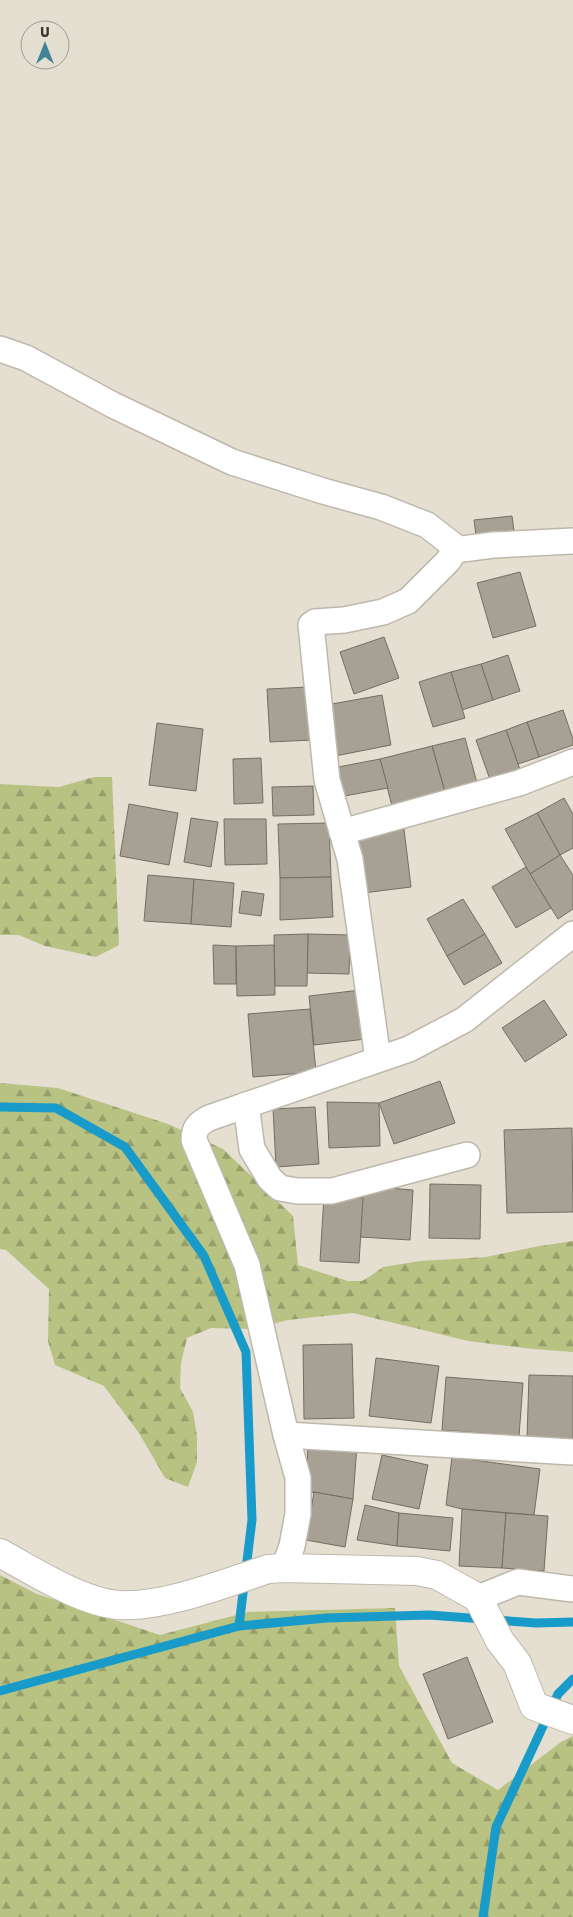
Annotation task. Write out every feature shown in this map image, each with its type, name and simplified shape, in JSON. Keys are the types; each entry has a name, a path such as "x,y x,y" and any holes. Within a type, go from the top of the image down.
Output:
{"street":[{"path":"0,349 26,358 113,405 232,462 381,507 427,525 453,545 455,550"},
{"path":"455,550 493,545 573,541"},
{"path":"378,1059 350,859 327,780 311,625 315,622 344,620 383,612 408,601 448,561 455,550"},
{"path":"342,832 519,783 573,762"},
{"path":"276,1569 292,1546 298,1514 298,1478 286,1435 247,1265 194,1140 194,1132 198,1124 209,1118 409,1049 464,1020 573,934"},
{"path":"246,1105 252,1149 270,1179 280,1188 332,1190 468,1155"},
{"path":"286,1435 573,1452"},
{"path":"0,1553 65,1587 91,1598 119,1605 158,1602 276,1569 417,1571 437,1575 478,1598 500,1641 517,1663 534,1706 573,1720"},
{"path":"478,1598 518,1582 573,1589"}],"green space":[{"path":"94,777 112,777 119,945 96,957 45,946 19,935 0,935 0,784 59,787"},
{"path":"0,1083 58,1088 168,1124 223,1149 293,1216 298,1265 348,1281 362,1281 383,1267 420,1261 486,1257 573,1241 573,1352 468,1341 353,1313 288,1320 253,1329 211,1328 187,1338 181,1363 180,1388 193,1412 197,1436 197,1462 188,1487 165,1478 139,1433 104,1386 55,1365 48,1341 49,1289 6,1250 0,1249"},
{"path":"0,1575 37,1594 160,1635 248,1612 395,1608 399,1666 452,1763 498,1790 561,1742 573,1736 573,1917 0,1917"}],"building":[{"path":"512,516 515,539 477,543 474,520"},
{"path":"520,572 536,626 493,638 477,583"},
{"path":"384,637 399,678 354,694 340,652"},
{"path":"508,655 520,691 493,700 481,664"},
{"path":"481,664 493,700 462,710 451,672"},
{"path":"451,672 465,718 433,727 419,682"},
{"path":"309,687 312,740 270,742 267,689"},
{"path":"382,695 391,745 335,756 326,705"},
{"path":"563,710 573,739 573,745 539,757 527,722"},
{"path":"527,722 539,757 518,764 506,730"},
{"path":"157,723 203,729 196,791 149,785"},
{"path":"506,730 523,778 493,788 476,740"},
{"path":"465,738 477,783 445,792 432,746"},
{"path":"432,746 445,792 394,814 380,759"},
{"path":"261,758 263,803 234,804 233,759"},
{"path":"380,759 388,788 339,797 333,768"},
{"path":"313,786 314,815 273,816 272,787"},
{"path":"564,798 573,814 573,848 560,855 537,813"},
{"path":"129,804 178,813 169,865 120,856"},
{"path":"537,813 560,855 530,874 505,829"},
{"path":"191,818 218,822 211,867 184,862"},
{"path":"224,819 266,819 267,864 225,865"},
{"path":"329,823 331,877 280,878 278,824"},
{"path":"404,829 411,887 363,893 356,835"},
{"path":"560,855 573,875 573,909 558,919 530,874"},
{"path":"526,867 551,908 516,928 492,887"},
{"path":"148,875 194,879 191,924 144,921"},
{"path":"331,877 333,917 280,920 280,878"},
{"path":"194,879 234,883 231,927 191,924"},
{"path":"242,891 264,894 261,916 239,913"},
{"path":"463,899 485,934 447,956 427,919"},
{"path":"308,934 350,935 349,974 307,973"},
{"path":"308,934 307,986 275,986 274,935"},
{"path":"485,934 502,963 464,985 447,956"},
{"path":"213,945 236,946 236,984 214,984"},
{"path":"274,945 275,995 237,996 236,946"},
{"path":"361,990 366,1039 314,1045 309,996"},
{"path":"544,1000 567,1035 525,1062 502,1028"},
{"path":"310,1009 316,1072 253,1077 248,1014"},
{"path":"440,1081 455,1123 394,1144 379,1103"},
{"path":"327,1102 379,1103 380,1146 329,1148"},
{"path":"315,1107 319,1164 276,1167 273,1109"},
{"path":"572,1128 573,1212 507,1213 504,1130"},
{"path":"430,1184 481,1185 480,1239 429,1238"},
{"path":"363,1186 413,1190 410,1240 360,1237"},
{"path":"324,1196 363,1198 359,1263 320,1261"},
{"path":"352,1344 354,1418 304,1419 303,1345"},
{"path":"376,1358 439,1366 431,1423 369,1416"},
{"path":"529,1375 573,1376 573,1441 527,1439"},
{"path":"446,1377 523,1383 519,1436 442,1430"},
{"path":"308,1444 357,1445 353,1499 314,1492 306,1494"},
{"path":"382,1455 428,1465 419,1509 372,1499"},
{"path":"452,1457 540,1469 534,1515 462,1509 446,1505"},
{"path":"314,1492 353,1499 345,1547 306,1540"},
{"path":"365,1505 399,1513 397,1546 357,1540"},
{"path":"462,1509 506,1513 502,1568 459,1566"},
{"path":"399,1513 453,1518 450,1551 397,1546"},
{"path":"506,1513 548,1516 544,1571 502,1568"},
{"path":"467,1657 493,1722 448,1739 423,1674"}],"waterway":[{"path":"0,1107 56,1108 125,1147 204,1256 246,1352 252,1520 239,1626"},
{"path":"0,1691 239,1626 327,1618 429,1615 536,1623 573,1622"},
{"path":"483,1917 496,1827 558,1694 573,1679"}]}
